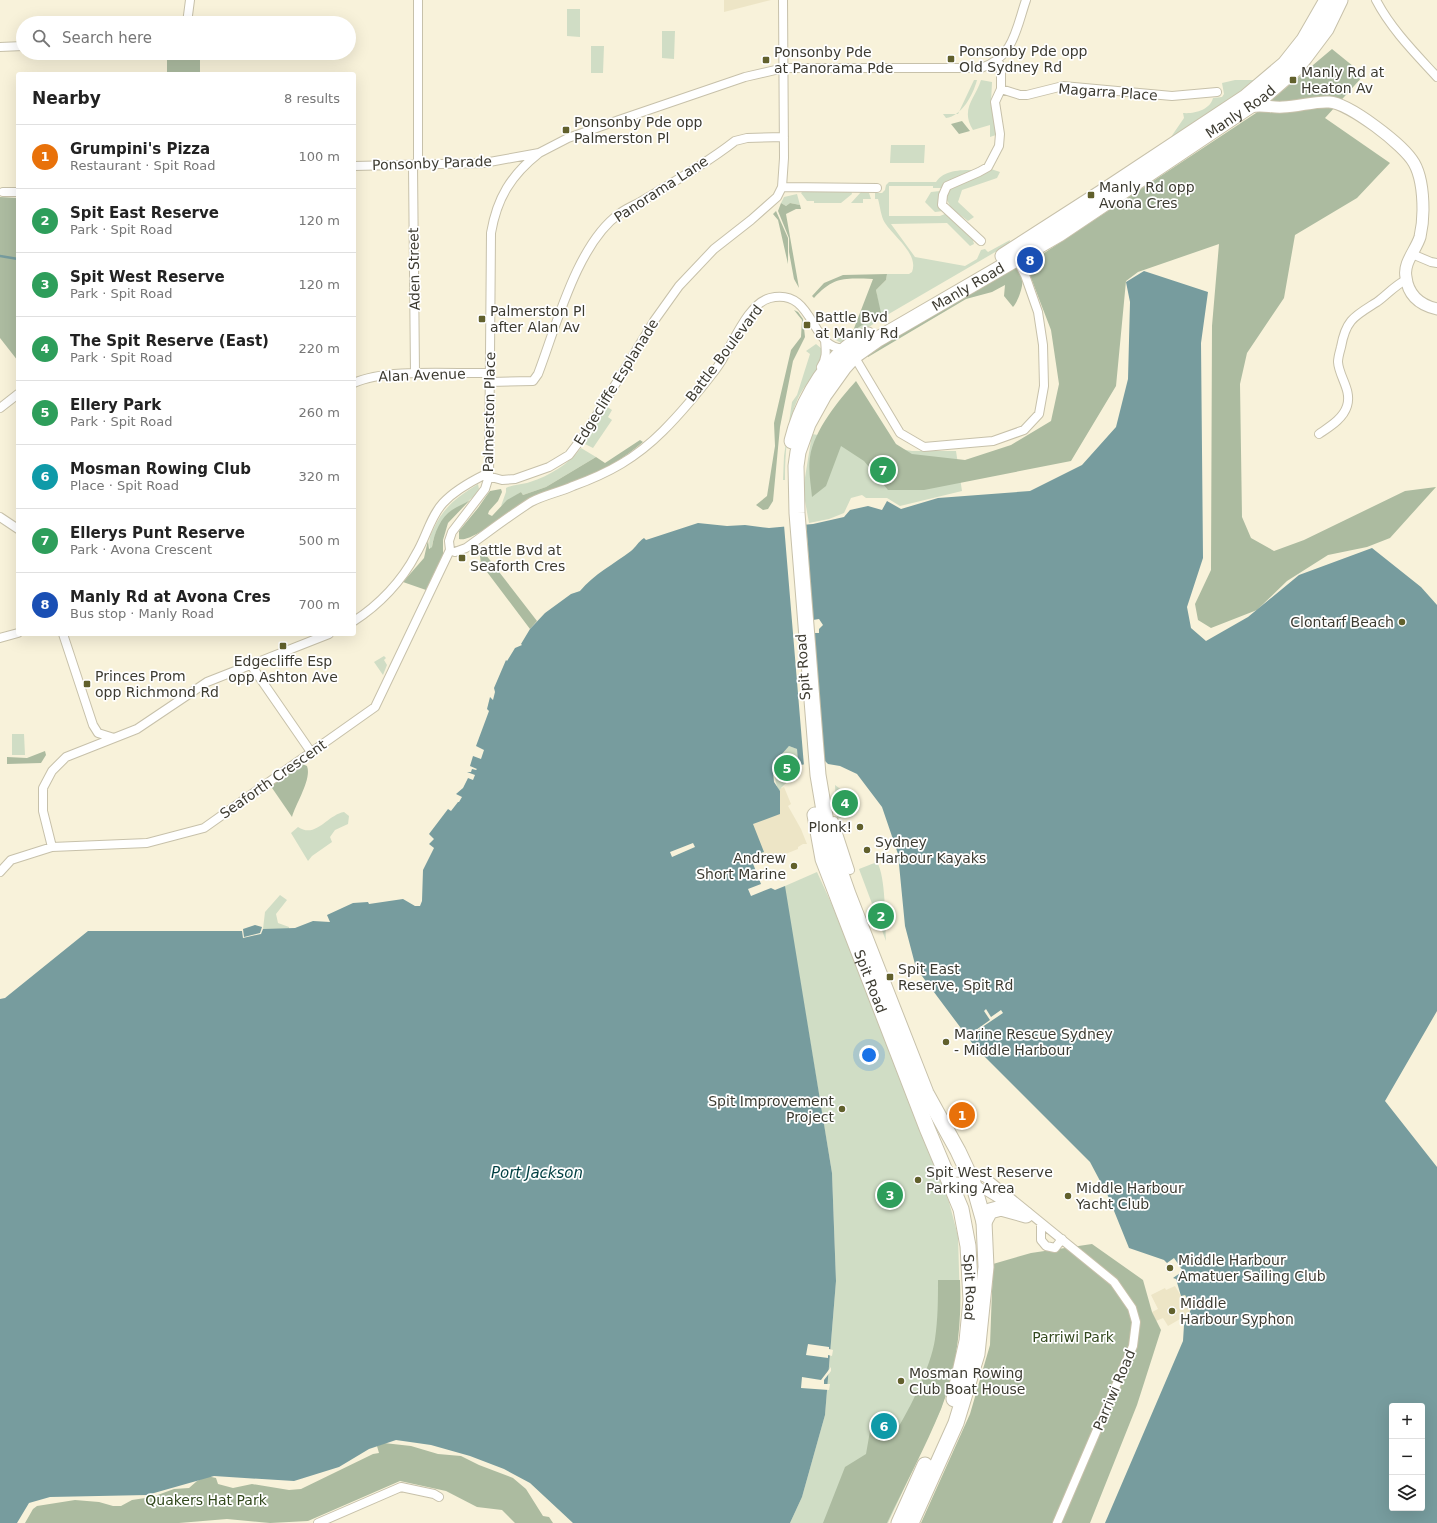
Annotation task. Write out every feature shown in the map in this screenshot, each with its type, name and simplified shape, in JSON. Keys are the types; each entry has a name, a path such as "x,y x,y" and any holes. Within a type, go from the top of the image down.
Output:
{"highway":[{"name":"Manly Road","path":"801,413 823,374 851,352 1014,255 1251,93 1285,64 1304,40 1327,0"},
{"name":"Manly Road","path":"1014,255 1060,234 1248,108 1275,88 1305,57 1326,28 1340,0"},
{"name":"Manly Road","path":"794,514 796,466 802,436 851,352"},
{"name":"Spit Road","path":"801,413 789,450 788,468 794,514 815,775 815,819 823,859 899,1058 961,1209 968,1246 971,1288 969,1327 957,1388 951,1410 899,1523"},
{"name":"Spit Road","path":"815,775 829,840 848,894 926,1093 970,1178 984,1222 986,1267 985,1289 977,1354 956,1423 911,1523"},
{"path":"984,1222 990,1211 1001,1208 1035,1219"}],"street":[{"path":"188,16 190,0"},
{"name":"Aden Street","path":"415,374 415,165 418,0"},
{"path":"783,0 784,137 782,187 876,188"},
{"path":"980,241 942,205 943,195 947,186 988,167 999,146 1000,134 995,102 1000,89 1001,68 998,61 1012,42 1026,0"},
{"path":"1376,0 1383,14 1437,77"},
{"path":"0,47 16,46"},
{"name":"Ponsonby Parade","path":"356,166 491,163 539,153 568,138 618,120 745,77 784,68 981,68 998,61"},
{"name":"Magarra Place","path":"1000,89 1020,95 1027,95 1063,86 1172,96 1217,92"},
{"path":"1275,88 1273,99 1280,108"},
{"path":"1248,108 1259,105 1280,108 1328,102 1342,105 1356,113 1409,156 1420,177 1422,202 1421,230 1405,271 1406,280 1414,297 1419,302 1437,309"},
{"name":"Panorama Lane","path":"490,382 533,381 538,374 577,268 586,251 601,230 619,214 735,141 747,138 784,137"},
{"name":"Palmerston Place","path":"453,551 449,541 452,532 485,489 490,476 490,253 493,219 503,194 512,180 520,169 539,153"},
{"name":"Edgecliffe Esplanade","path":"356,620 371,609 405,572 417,554 435,515 443,502 472,481 484,475 507,481 530,475 559,462 569,455 585,434 654,321 679,286 714,249 777,197 782,187"},
{"path":"2,192 16,192"},
{"path":"1412,254 1437,263"},
{"path":"825,340 835,348 851,352 900,433 924,447 993,441 1024,430 1039,414 1044,386 1043,345 1038,312 1025,275 1014,255"},
{"path":"1319,434 1340,418 1347,407 1348,393 1338,362 1345,329 1350,321 1364,309 1378,301 1398,284 1406,280"},
{"name":"Battle Boulevard","path":"453,551 466,548 532,502 608,472 630,460 663,431 691,399 717,367 751,312 763,300 781,297 798,302 808,312 825,340"},
{"path":"801,413 803,395 810,380 825,360 825,340"},
{"name":"Alan Avenue","path":"356,382 362,379 387,375 490,373"},
{"path":"0,408 16,396"},
{"path":"0,517 16,528"},
{"name":"Seaforth Crescent","path":"0,872 11,860 52,848 147,843 204,828 375,707 453,551"},
{"path":"0,638 16,634"},
{"path":"64,636 93,725 98,733 114,738"},
{"path":"52,848 43,811 43,788 52,771 66,757 137,729 207,682 324,636"},
{"path":"251,665 311,752"},
{"path":"834,821 850,870"},
{"name":"Parriwi Road","path":"949,1178 970,1178 982,1176 990,1181 1114,1282 1132,1308 1136,1322 1133,1346 1128,1361 1057,1523"},
{"name":"Parriwi Road","path":"949,1178 970,1178 1035,1219"},
{"path":"1035,1219 1041,1240 1046,1246 1055,1248 1062,1239"},
{"path":"318,1523 401,1487 434,1494 439,1497"}],"shaded area":[{"path":"724,0 771,0 724,12"},
{"path":"784,787 791,804 788,806 801,829 807,844 803,844 798,847 798,849 773,859 772,858 762,862 760,857 751,861 749,856 758,853 753,824 780,796 779,791"},
{"path":"1175,1286 1181,1296 1185,1295 1189,1303 1186,1305 1191,1309 1187,1315 1168,1326 1163,1318 1156,1321 1152,1312 1158,1309 1151,1295 1165,1288 1166,1290"}],"green space":[{"path":"567,9 580,9 580,37 567,36"},
{"path":"662,31 675,31 674,59 662,58"},
{"path":"591,46 604,46 603,73 591,73"},
{"path":"1332,49 1364,75 1325,118 1390,163 1357,198 1295,235 1284,298 1247,353 1240,384 1242,517 1251,538 1274,551 1304,540 1405,491 1436,487 1390,538 1367,547 1328,555 1287,581 1257,610 1211,628 1198,620 1195,604 1211,570 1212,326 1219,244 1138,272 1126,281 1116,386 1071,461 924,490 888,490 864,461 841,446 826,486 812,497 809,467 812,447 816,436 828,416 856,381 896,444 912,454 965,460 1011,445 1051,421 1059,384 1051,330 1026,265 1256,113"},
{"path":"167,60 200,60 200,72 167,72"},
{"path":"974,80 977,80 970,98 959,111"},
{"path":"981,80 992,82 991,103 996,135 990,137 990,125 973,130 969,123 968,110"},
{"path":"1235,80 1256,80 1249,88 1173,139 1171,137 1184,118 1183,113 1197,112 1209,106 1213,98 1222,97 1224,94 1222,83"},
{"path":"943,114 956,114 946,118"},
{"path":"962,121 970,131 959,134 951,124"},
{"path":"891,145 925,145 924,163 890,163"},
{"path":"991,169 1000,172 997,178 962,190 958,202 974,217 968,221 951,208 946,198 949,188"},
{"path":"973,170 942,188 933,188 933,186 889,186 889,216 940,216 945,214 972,237 974,244 970,246 947,223 891,224 915,257 965,266 977,259 981,250 985,249 988,252 1010,240 1009,244 887,315 843,344 834,339 851,336 853,331 880,313 876,290 886,280 887,274 909,274 912,272 913,265 909,252 885,223 878,199 875,199 875,193 882,193 889,182 936,182 943,175 948,173"},
{"path":"804,190 851,190 852,194 841,203 814,203 814,201 807,201 801,193"},
{"path":"940,191 939,202 943,211 935,212 925,202 931,192"},
{"path":"861,192 869,193 871,199 863,199 863,203 851,203"},
{"path":"797,194 800,205 790,203 786,206 781,203 784,197"},
{"path":"0,197 16,198 16,358 0,338"},
{"path":"781,203 786,206 790,203 800,205 801,209 796,209 786,214 799,288 794,279 789,252 789,238 778,211"},
{"path":"776,211 788,238 788,264 778,220 773,214"},
{"path":"1016,266 1022,276 1022,285 1019,297 1013,307 1004,296 1005,285 992,292 966,299 868,357 866,352"},
{"path":"887,274 886,280 876,290 881,313 853,331 873,279 855,278 840,280 828,286 814,298 812,296 824,283 843,275"},
{"path":"794,310 798,312 803,319 805,337 793,361 780,427 773,501 768,509 763,510 756,505 767,496 775,446 774,423 791,350 801,337 802,320"},
{"path":"816,344 822,349 822,362 801,393 794,408 787,438 785,480 783,480 784,456 792,402 797,395 810,354 806,351"},
{"path":"606,406 612,410 608,417 612,420 593,448 583,443"},
{"path":"812,434 912,451 956,451 962,491 900,506 887,498 866,498 862,495 851,498 844,513 829,519 809,523 803,490"},
{"path":"640,440 643,442 626,455 591,476 516,511 473,536 459,539 459,531 490,491 501,489 502,492 498,501 489,511 488,514 492,516 507,500 521,492 523,495 546,487 596,457 605,463"},
{"path":"581,448 596,457 546,487 523,495 521,492 501,506 506,488 530,482 551,473 571,459"},
{"path":"478,484 479,489 475,495 442,523 430,549 430,536 442,514 458,497"},
{"path":"470,500 448,523 443,540 443,555 426,590 403,582 424,558 428,540 429,549 432,547 434,536 441,521 452,510"},
{"path":"479,546 537,621 530,629 481,564 480,556 476,549"},
{"path":"384,656 386,658 384,660 387,665 383,675 374,662"},
{"path":"12,734 24,734 25,755 12,755"},
{"path":"789,746 797,749 799,755 797,764 801,770 799,774 781,787 779,791 775,778 775,767 780,756"},
{"path":"45,751 46,755 41,763 7,764 7,757 27,758"},
{"path":"300,763 307,766 308,771 306,784 292,817 270,785"},
{"path":"835,785 854,799 855,807 847,810 849,815 837,819"},
{"path":"344,812 349,816 348,824 335,830 330,837 332,842 312,856 308,861 291,833 298,827 304,830 316,828 332,817"},
{"path":"877,862 884,889 886,941 859,869"},
{"path":"817,872 833,907 915,1112 949,1202 958,1236 960,1306 955,1358 949,1383 941,1409 888,1523 790,1523 802,1497 825,1415 836,1281 832,1173 785,891 785,886"},
{"path":"280,895 287,900 276,914 278,923 289,927 289,929 263,929 265,912"},
{"name":"Parriwi Park","path":"1092,1244 1143,1280 1152,1312 1161,1330 1137,1405 1090,1523 921,1523 970,1414 990,1345 993,1264 1031,1253"},
{"path":"938,1280 960,1280 959,1329 955,1362 951,1378 941,1409 922,1452 887,1523 823,1523 845,1467 866,1454 870,1431 890,1440 904,1418 917,1391 933,1350 937,1317"},
{"name":"Quakers Hat Park","path":"384,1443 411,1446 438,1454 461,1456 479,1465 513,1478 526,1489 543,1516 549,1517 553,1523 515,1523 502,1510 477,1507 446,1491 400,1481 308,1521 270,1523 227,1519 179,1523 25,1523 33,1509 37,1506 75,1500 121,1506 132,1500 152,1497 174,1489 189,1488 197,1481 207,1476 216,1478 218,1484 233,1488 252,1484 289,1490 301,1489 373,1454 379,1453 377,1446"}],"water":[{"name":"Port Jackson","path":"1144,271 1208,292 1201,343 1203,558 1187,607 1191,628 1206,641 1248,617 1299,575 1372,548 1421,587 1437,605 1437,1011 1385,1101 1437,1167 1437,1523 1105,1523 1183,1341 1184,1325 1191,1309 1188,1309 1186,1305 1189,1302 1185,1295 1181,1296 1176,1279 1173,1278 1183,1271 1174,1258 1167,1263 1164,1260 1129,1248 1108,1196 1090,1162 975,1047 916,968 905,926 898,854 882,807 857,774 840,766 828,764 824,760 801,765 798,760 797,749 789,746 781,755 773,772 774,782 780,791 780,814 753,824 764,852 750,856 761,884 748,889 751,896 771,888 775,890 785,886 832,1173 836,1281 825,1415 802,1497 790,1523 573,1523 530,1483 504,1469 470,1456 431,1445 396,1440 369,1449 339,1467 294,1481 214,1476 147,1495 50,1497 29,1503 17,1523 0,1523 0,999 5,998 88,931 242,931 243,938 261,934 263,929 295,928 313,921 330,922 327,915 353,903 368,902 369,904 403,899 415,906 420,906 422,901 423,870 434,848 429,844 434,839 429,834 448,809 451,811 459,802 462,797 456,794 463,788 468,778 473,780 475,775 467,772 471,772 472,769 477,769 470,766 473,756 481,759 484,750 476,746 489,711 487,709 490,697 493,700 495,692 494,688 506,660 507,661 515,648 522,645 521,644 530,629 545,613 571,594 580,591 598,574 631,551 644,538 646,540 698,523 727,526 745,525 769,528 813,524 844,517 850,510 868,506 882,510 887,501 901,509 938,498 1030,491 1082,465 1116,427 1128,379 1130,302 1126,282"},
{"path":"255,925 262,927 260,933 244,937 243,929"}],"pier":[{"path":"806,523 813,620 819,619 823,625 819,629 819,633 814,633 823,762 804,766 784,525"},
{"path":"693,843 695,847 672,857 670,852"},
{"path":"986,1009 991,1017 1001,1010 1003,1013 966,1038 990,1020 984,1011"},
{"path":"808,1344 829,1347 829,1349 833,1350 832,1356 828,1355 828,1358 806,1355"},
{"path":"831,1367 831,1371 824,1380 824,1384 830,1384 829,1390 801,1388 802,1377 821,1380"}],"waterway":[{"path":"0,256 16,259"}],"place":[{"name":"Ponsonby Pde opp Old Sydney Rd","path":"951,59"},
{"name":"Ponsonby Pde at Panorama Pde","path":"766,60"},
{"name":"Manly Rd at Heaton Av","path":"1293,80"},
{"name":"Ponsonby Pde opp Palmerston Pl","path":"566,130"},
{"name":"Manly Rd opp Avona Cres","path":"1091,195"},
{"name":"Manly Rd at Avona Cres","path":"1030,260"},
{"name":"Palmerston Pl after Alan Av","path":"482,319"},
{"name":"Battle Bvd at Manly Rd","path":"807,325"},
{"name":"Ellerys Punt Reserve","path":"883,470"},
{"name":"Battle Bvd at Seaforth Cres","path":"462,558"},
{"name":"Clontarf Beach","path":"1402,622"},
{"name":"Edgecliffe Esp opp Ashton Ave","path":"283,646"},
{"name":"Princes Prom opp Richmond Rd","path":"87,684"},
{"name":"Ellery Park","path":"787,768"},
{"name":"The Spit Reserve (East)","path":"845,803"},
{"name":"Plonk!","path":"860,827"},
{"name":"Sydney Harbour Kayaks","path":"867,850"},
{"name":"Andrew Short Marine","path":"794,866"},
{"name":"Spit East Reserve","path":"881,916"},
{"name":"Spit East Reserve, Spit Rd","path":"890,977"},
{"name":"Marine Rescue Sydney - Middle Harbour","path":"946,1042"},
{"name":"Spit Improvement Project","path":"842,1109"},
{"name":"Grumpini's Pizza","path":"962,1115"},
{"name":"Spit West Reserve Parking Area","path":"918,1180"},
{"name":"Spit West Reserve","path":"890,1195"},
{"name":"Middle Harbour Yacht Club","path":"1068,1196"},
{"name":"Middle Harbour Amatuer Sailing Club","path":"1170,1268"},
{"name":"Middle Harbour Syphon","path":"1172,1311"},
{"name":"Mosman Rowing Club Boat House","path":"901,1381"},
{"name":"Mosman Rowing Club","path":"884,1426"}]}
